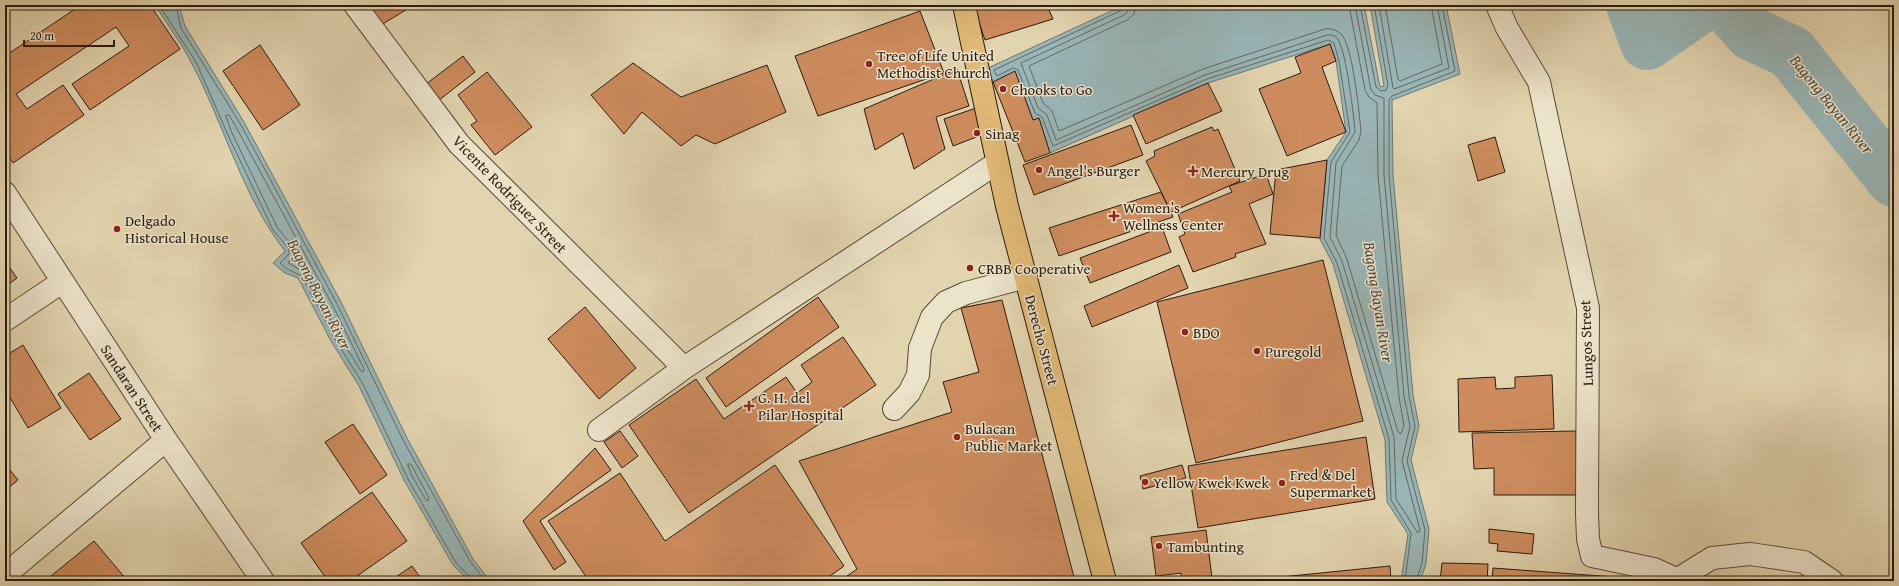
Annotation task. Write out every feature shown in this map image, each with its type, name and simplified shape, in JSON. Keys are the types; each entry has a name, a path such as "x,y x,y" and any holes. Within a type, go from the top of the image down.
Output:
{"main road":[{"name":"Derecho Street","path":"964,5 997,163 1105,581"}],"street":[{"name":"Vicente Rodriguez Street","path":"355,5 459,144 684,368"},
{"name":"Lungos Street","path":"1497,5 1507,28 1539,82 1588,308 1587,514 1588,539 1592,556 1654,569 1679,580"},
{"path":"599,430 684,368 997,163"},
{"name":"Sandaran Street","path":"5,193 166,440 263,581"},
{"path":"894,409 909,393 918,375 920,348 932,317 946,302 966,294 1026,277"},
{"path":"5,320 62,282"},
{"path":"5,575 166,440"},
{"path":"1679,580 1712,558 1750,554 1804,562 1832,581"}],"water":[{"path":"155,5 179,5 185,26 244,122 341,302 407,438 473,559 490,581 469,581 453,565 404,480 359,386 331,341 298,278 285,273 273,263 285,251 257,208 192,64"},
{"path":"1124,5 1364,5 1380,87 1384,86 1370,5 1446,5 1460,74 1392,100 1393,175 1413,395 1419,426 1411,460 1429,529 1426,564 1420,581 1401,581 1408,534 1387,502 1385,440 1333,264 1320,239 1327,160 1346,132 1336,61 1330,44 1208,83 1050,153 1039,118 1033,120 1015,72 993,82 988,68"},
{"path":"1617,5 1650,5 1648,26 1668,28 1672,50 1659,56 1647,56 1635,36 1627,12"},
{"path":"1695,5 1752,5 1721,26 1695,9"}],"building":[{"path":"81,5 150,5 180,49 90,110 72,84 129,46 116,27 16,94 27,109 63,85 84,115 13,163 5,151 5,56"},
{"path":"366,5 414,5 381,25"},
{"path":"973,5 1064,5 1049,10 1053,19 985,40"},
{"name":"Tree of Life United Methodist Church","path":"920,11 944,73 818,116 795,56"},
{"path":"1330,44 1336,61 1322,67 1346,132 1287,156 1259,89 1301,73 1295,57"},
{"path":"260,45 300,105 263,130 223,71"},
{"path":"463,56 475,72 438,101 426,84"},
{"path":"633,63 681,97 767,65 786,112 715,144 696,135 681,146 642,112 624,134 591,95"},
{"path":"957,69 969,106 936,117 945,149 914,169 903,133 875,150 864,109"},
{"path":"1015,71 1033,120 1039,118 1050,153 1025,162 993,82"},
{"path":"487,72 532,127 495,155 471,125 477,121 458,95"},
{"path":"1208,83 1222,111 1146,144 1133,115"},
{"path":"979,107 987,133 953,146 944,119"},
{"path":"1131,125 1143,155 1034,195 1023,165"},
{"name":"Mercury Drug","path":"1212,127 1214,131 1218,129 1240,181 1171,212 1146,161 1155,156 1154,151"},
{"path":"1495,137 1505,172 1478,181 1468,145"},
{"path":"1327,160 1320,238 1270,234 1276,170"},
{"path":"1266,174 1273,194 1249,204 1266,244 1235,254 1236,257 1193,272 1179,237 1185,234 1178,214 1232,192 1229,186"},
{"path":"1161,192 1173,217 1059,256 1049,228"},
{"path":"1162,227 1171,252 1090,283 1080,258"},
{"name":"Puregold","path":"1323,260 1363,421 1196,463 1157,302"},
{"path":"5,261 17,278 5,287"},
{"path":"1179,265 1188,288 1092,327 1084,306"},
{"path":"818,297 839,327 726,407 706,378"},
{"name":"Bulacan Public Market","path":"1002,300 1075,581 840,581 857,569 799,461 952,412 943,382 979,372 961,308"},
{"path":"585,307 636,368 599,399 548,339"},
{"path":"843,337 876,385 689,513 629,425 696,379 724,419 786,377 797,393 812,382 801,365"},
{"path":"23,345 61,408 28,428 5,389 5,356"},
{"path":"89,373 121,419 90,440 58,394"},
{"path":"1552,375 1554,429 1459,432 1458,379 1495,377 1496,389 1515,388 1515,377"},
{"path":"353,424 387,475 360,494 325,442"},
{"path":"620,431 638,456 622,468 604,442"},
{"path":"1576,431 1576,495 1494,495 1494,468 1474,469 1472,433"},
{"name":"Fred & Del Supermarket","path":"1366,437 1375,499 1198,528 1188,466"},
{"path":"595,448 611,470 540,521 566,562 554,570 523,521"},
{"path":"5,464 18,480 5,491"},
{"path":"775,465 844,566 823,581 589,581 548,521 620,473 665,541"},
{"path":"1182,465 1186,478 1143,489 1140,476"},
{"path":"372,492 407,541 350,581 328,581 301,543"},
{"path":"1489,529 1534,534 1532,554 1497,551 1498,544 1489,543"},
{"path":"1206,530 1212,578 1182,581 1181,573 1156,576 1151,537"},
{"path":"94,541 126,579 124,581 45,581"},
{"path":"1442,563 1488,564 1487,581 1440,581"},
{"path":"412,566 423,581 390,581"},
{"path":"1390,566 1391,581 1242,581"},
{"path":"1493,568 1668,581 1492,581"}],"waterway":[{"name":"Bagong Bayan River","path":"1633,5 1647,43 1702,5"},
{"name":"Bagong Bayan River","path":"1726,5 1752,34 1791,52 1894,180"}],"place":[{"name":"Tree of Life United Methodist Church","path":"869,64"},
{"name":"Chooks to Go","path":"1003,89"},
{"name":"Sinag","path":"977,133"},
{"name":"Angel's Burger","path":"1039,170"},
{"name":"Mercury Drug","path":"1193,171"},
{"name":"Women’s Wellness Center","path":"1114,216"},
{"name":"Delgado Historical House","path":"117,229"},
{"name":"CRBB Cooperative","path":"970,268"},
{"name":"BDO","path":"1185,332"},
{"name":"Puregold","path":"1257,351"},
{"name":"G. H. del Pilar Hospital","path":"749,406"},
{"name":"Bulacan Public Market","path":"957,437"},
{"name":"Yellow Kwek Kwek","path":"1145,482"},
{"name":"Fred & Del Supermarket","path":"1282,483"},
{"name":"Tambunting","path":"1159,546"}]}
